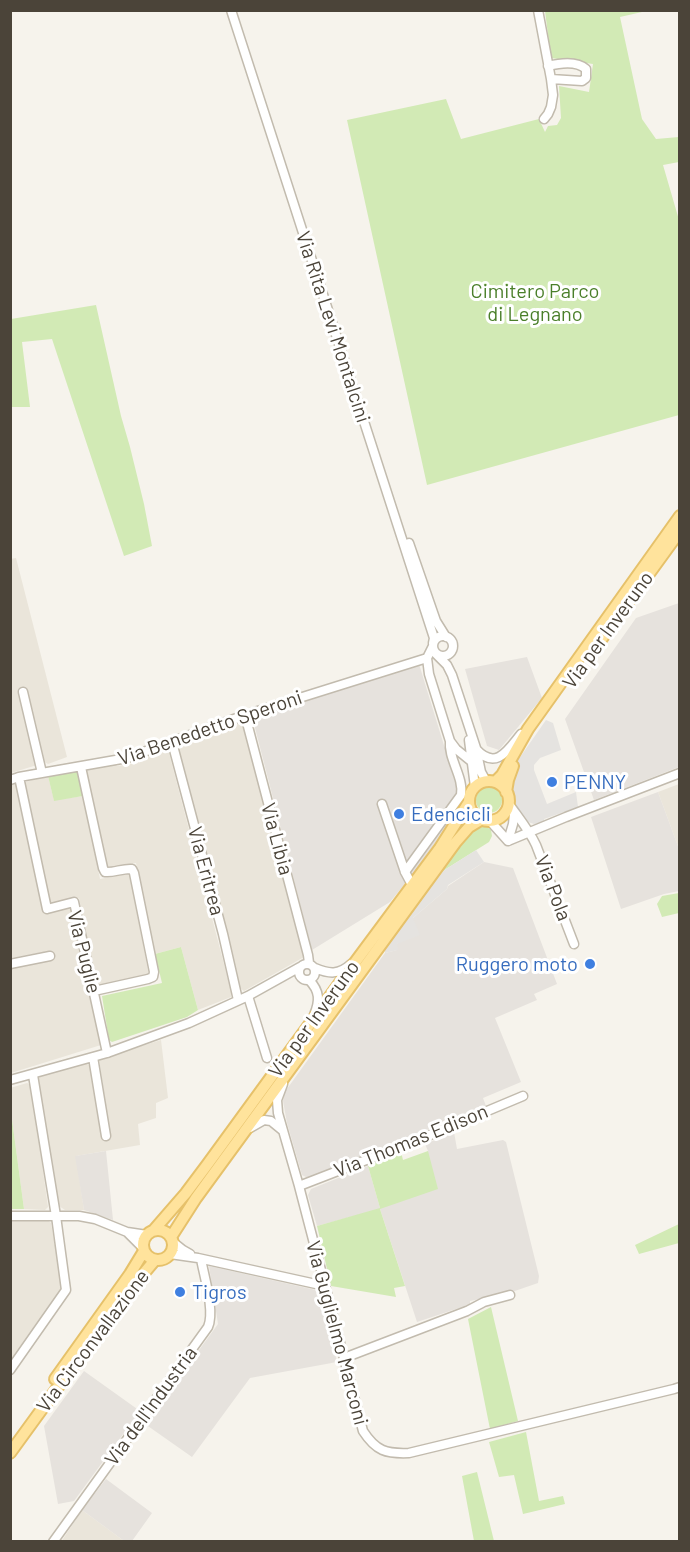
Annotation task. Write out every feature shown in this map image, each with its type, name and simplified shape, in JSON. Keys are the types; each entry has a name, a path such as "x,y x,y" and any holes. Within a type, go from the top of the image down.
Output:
{"main road":[{"name":"Via per Inveruno","path":"491,782 502,776 508,762 540,714 680,516"},
{"name":"Via per Inveruno","path":"507,792 511,768 530,738 680,531"},
{"path":"491,782 504,788 507,792 511,809 502,816 486,820 473,813 470,802 475,787 491,782"},
{"name":"Via per Inveruno","path":"150,1233 196,1180 440,848 470,802"},
{"name":"Via per Inveruno","path":"172,1239 190,1206 455,843 469,827 486,820"},
{"path":"161,1230 172,1239 174,1246 170,1254 163,1259 150,1258 144,1249 144,1239 150,1233 161,1230"},
{"name":"Via Circonvallazione","path":"10,1441 130,1274 144,1249"},
{"name":"Via Circonvallazione","path":"10,1453 122,1299 155,1260"}],"street":[{"name":"Via Rita Levi Montalcini","path":"231,10 434,638 434,648 452,675 482,772 491,782"},
{"name":"Via Rita Levi Montalcini","path":"236,10 400,518 436,621 446,637"},
{"path":"538,10 553,96 551,107 544,119"},
{"path":"548,66 562,63 581,65 586,69 586,78 582,81 551,79"},
{"path":"405,872 460,795 462,788 429,674 427,658 440,637 446,637 451,641 452,650 445,656 434,648"},
{"name":"Via Rita Levi Montalcini","path":"452,650 452,675"},
{"name":"Via Benedetto Speroni","path":"15,779 127,758 245,715 427,658"},
{"path":"23,692 42,773"},
{"name":"Via per Inveruno","path":"476,748 481,754 491,758 504,755 540,714"},
{"name":"Via Libia","path":"245,715 308,955 308,966 299,972 318,991 317,1009 309,1026"},
{"name":"Via Rita Levi Montalcini","path":"466,719 469,760 475,787"},
{"path":"450,741 469,760"},
{"name":"Via Eritrea","path":"172,742 223,934 238,1000"},
{"path":"457,773 458,761 469,760"},
{"path":"81,767 103,868 105,872 128,868 134,873 154,972 153,977 148,979 94,991"},
{"path":"508,841 680,773"},
{"name":"Via Puglie","path":"15,779 47,909 74,902 107,1053"},
{"path":"382,804 405,872 412,885"},
{"path":"508,841 513,825 511,809"},
{"name":"Via Pola","path":"511,809 536,845 574,944"},
{"path":"486,820 508,841"},
{"path":"10,964 50,956"},
{"path":"10,1080 107,1053 189,1023 248,996 289,972 308,966 333,974 345,970 358,958"},
{"path":"279,979 305,979 315,975 308,966"},
{"path":"248,996 267,1058"},
{"path":"93,1057 106,1136"},
{"name":"Via Guglielmo Marconi","path":"297,1060 281,1088 277,1100 278,1113 363,1431 376,1447 393,1454 409,1454 678,1389"},
{"path":"10,1370 66,1290 33,1075"},
{"name":"Via Thomas Edison","path":"299,1186 523,1096"},
{"path":"242,1134 264,1120 271,1121 282,1130"},
{"path":"10,1216 79,1216 94,1219 128,1232 150,1233"},
{"path":"128,1232 144,1249"},
{"path":"172,1239 183,1250 199,1258"},
{"path":"170,1254 199,1258 325,1286"},
{"name":"Via dell'Industria","path":"53,1542 208,1327 211,1312 199,1258"},
{"path":"344,1358 467,1311 484,1302 510,1295"}],"shaded area":[{"path":"16,558 67,757 48,764 43,761 26,688 19,689 37,765 11,773 10,559"},
{"path":"679,603 679,767 594,800 565,719 636,618"},
{"path":"527,657 542,698 499,750 487,746 465,669"},
{"path":"419,664 462,804 418,868 390,902 312,950 253,720 256,715"},
{"path":"239,720 244,724 304,957 244,991 240,988 177,745 180,741"},
{"path":"546,720 553,723 561,750 540,758 534,765 534,770 547,804 576,792 578,807 544,819 545,822 534,824 528,822 516,810 511,792 516,763"},
{"path":"168,749 231,991 231,997 198,1010 181,947 155,954 136,863 106,867 86,771 89,767 114,762 117,766 138,763 137,759"},
{"path":"48,776 54,800 83,796 100,879 126,874 130,876 149,976 97,986 79,898 50,905 25,782"},
{"path":"10,784 17,784 43,911 71,905 101,1045 11,1073 11,967 52,959 49,951 11,958"},
{"path":"679,784 679,849 658,792"},
{"path":"658,792 679,849 679,891 621,909 591,817"},
{"path":"476,850 484,862 448,885 447,889 413,918 420,935 397,944 398,950 385,953 396,931 430,882"},
{"path":"484,862 513,868 557,984 534,994 537,1000 495,1018 521,1082 483,1098 486,1106 308,1178 302,1175 287,1123 284,1093 385,953 397,950 397,944 413,918 448,886"},
{"path":"161,1040 168,1098 156,1103 156,1118 138,1124 140,1145 76,1156 84,1210 65,1210 59,1206 38,1079 40,1076 86,1063 90,1066 102,1139 111,1139 99,1059"},
{"path":"27,1083 31,1085 48,1207 45,1210 24,1209 10,1088"},
{"path":"454,1132 457,1149 503,1140 506,1142 539,1276 538,1283 509,1293 470,1301 470,1307 459,1308 417,1322 380,1209 317,1226 308,1195 311,1189 368,1166 380,1208 428,1151 425,1144"},
{"path":"106,1151 113,1220 84,1210 75,1156"},
{"path":"11,1219 48,1220 51,1223 63,1291 11,1362"},
{"path":"209,1266 316,1290 320,1294 337,1362 250,1378 192,1457 145,1424 218,1324"},
{"path":"84,1371 140,1411 74,1501 58,1504 44,1426"},
{"path":"106,1479 152,1513 132,1541 124,1541 82,1510"},
{"path":"82,1510 124,1541 61,1542"}],"green space":[{"name":"Cimitero Parco di Legnano","path":"545,11 642,12 620,17 642,119 656,139 679,137 679,162 663,165 679,220 680,232 679,415 427,485 347,120 446,99 461,139 539,119 545,132 548,126 557,125 561,118 559,86 589,92 593,64 551,58"},
{"path":"96,305 152,546 124,556 52,339 22,342 30,407 11,407 11,319"},
{"path":"77,771 83,796 54,801 48,776"},
{"path":"489,787 498,791 502,800 498,809 489,813 480,809 476,800 480,791"},
{"path":"483,825 491,830 492,836 489,842 430,882 461,841"},
{"path":"679,893 679,913 662,917 657,904 662,896"},
{"path":"181,947 198,1010 187,1017 112,1042 109,1040 102,996 162,983 155,954"},
{"path":"11,1112 24,1209 11,1209"},
{"path":"428,1151 438,1189 380,1209 405,1286 394,1288 396,1297 331,1286 317,1226 380,1208 368,1166 401,1152 403,1160"},
{"path":"679,1224 679,1243 639,1254 635,1245"},
{"path":"491,1307 518,1421 490,1429 468,1319"},
{"path":"526,1432 539,1501 563,1496 565,1504 523,1514 514,1475 499,1477 489,1442"},
{"path":"477,1472 494,1541 474,1541 462,1476"}],"place":[{"name":"PENNY","path":"552,782"},
{"name":"Edencicli","path":"399,814"},
{"name":"Ruggero moto","path":"590,964"},
{"name":"Tigros","path":"180,1292"}]}
